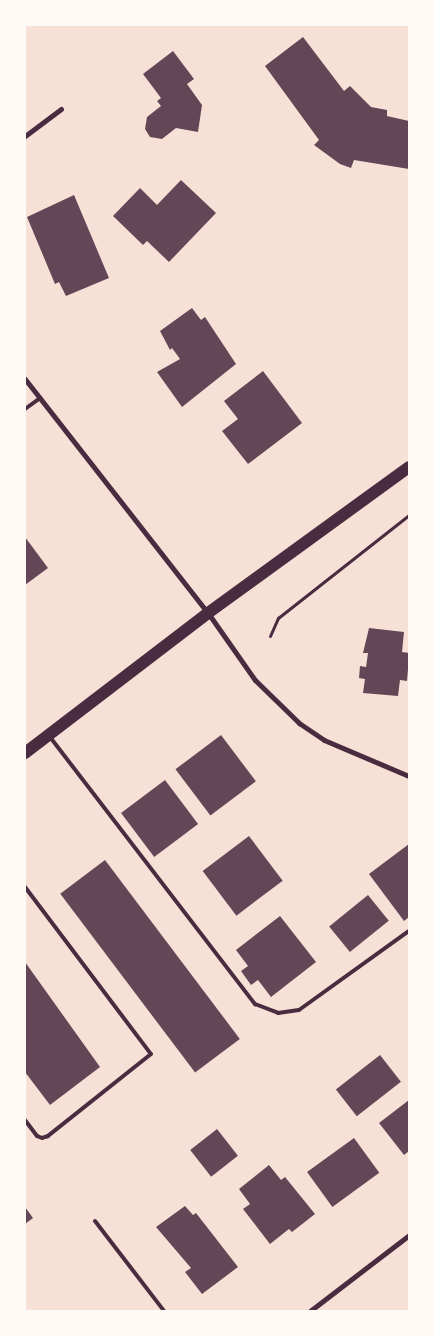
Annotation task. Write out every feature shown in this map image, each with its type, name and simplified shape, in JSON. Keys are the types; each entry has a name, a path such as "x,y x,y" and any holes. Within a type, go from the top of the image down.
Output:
{"main road":[{"path":"25,753 208,613 409,467"}],"street":[{"path":"25,136 61,109"},
{"path":"25,379 208,613 255,680 300,723 324,740 409,776"},
{"path":"310,1311 409,1235"}],"lane":[{"path":"25,409 40,398"},
{"path":"49,735 255,1004 278,1013 299,1010 409,931"},
{"path":"25,887 151,1054 48,1136 42,1138 37,1136 25,1120"},
{"path":"95,1221 164,1311"}],"path":[{"path":"270,636 278,618 409,515"}],"building":[{"path":"303,37 344,91 350,86 371,107 387,110 387,116 409,121 409,169 354,160 351,168 340,164 314,145 319,140 265,66"},
{"path":"173,51 194,79 187,84 202,105 198,132 176,128 162,139 150,137 145,129 147,117 161,106 157,101 161,98 143,74"},
{"path":"181,180 216,213 169,262 147,241 143,245 113,216 140,188 157,205"},
{"path":"74,195 109,278 66,296 59,282 55,284 27,217"},
{"path":"192,308 201,320 205,317 236,364 182,407 157,372 180,359 172,348 170,350 160,331"},
{"path":"263,371 302,423 248,464 222,431 238,419 224,401"},
{"path":"25,537 48,568 25,585"},
{"path":"369,628 404,632 402,652 409,653 407,681 400,680 398,696 363,693 365,679 359,678 360,666 366,667 368,653 363,653"},
{"path":"221,735 256,781 210,816 175,769"},
{"path":"165,780 198,824 154,857 121,813"},
{"path":"249,836 283,881 236,916 203,871"},
{"path":"409,844 409,917 404,921 369,874"},
{"path":"105,860 240,1039 195,1073 60,894"},
{"path":"368,895 389,921 350,952 329,926"},
{"path":"280,916 316,962 271,997 258,980 251,985 241,971 248,966 236,950"},
{"path":"25,962 100,1067 50,1105 25,1072"},
{"path":"380,1055 401,1082 357,1116 336,1089"},
{"path":"409,1100 409,1151 404,1155 379,1123"},
{"path":"217,1129 238,1156 211,1177 190,1150"},
{"path":"354,1138 379,1173 332,1207 307,1172"},
{"path":"269,1165 281,1180 285,1177 315,1214 292,1232 289,1229 270,1244 243,1209 250,1204 239,1189"},
{"path":"185,1206 193,1215 196,1213 238,1267 202,1294 185,1272 191,1268 156,1227"},
{"path":"25,1207 33,1218 25,1224"}]}
